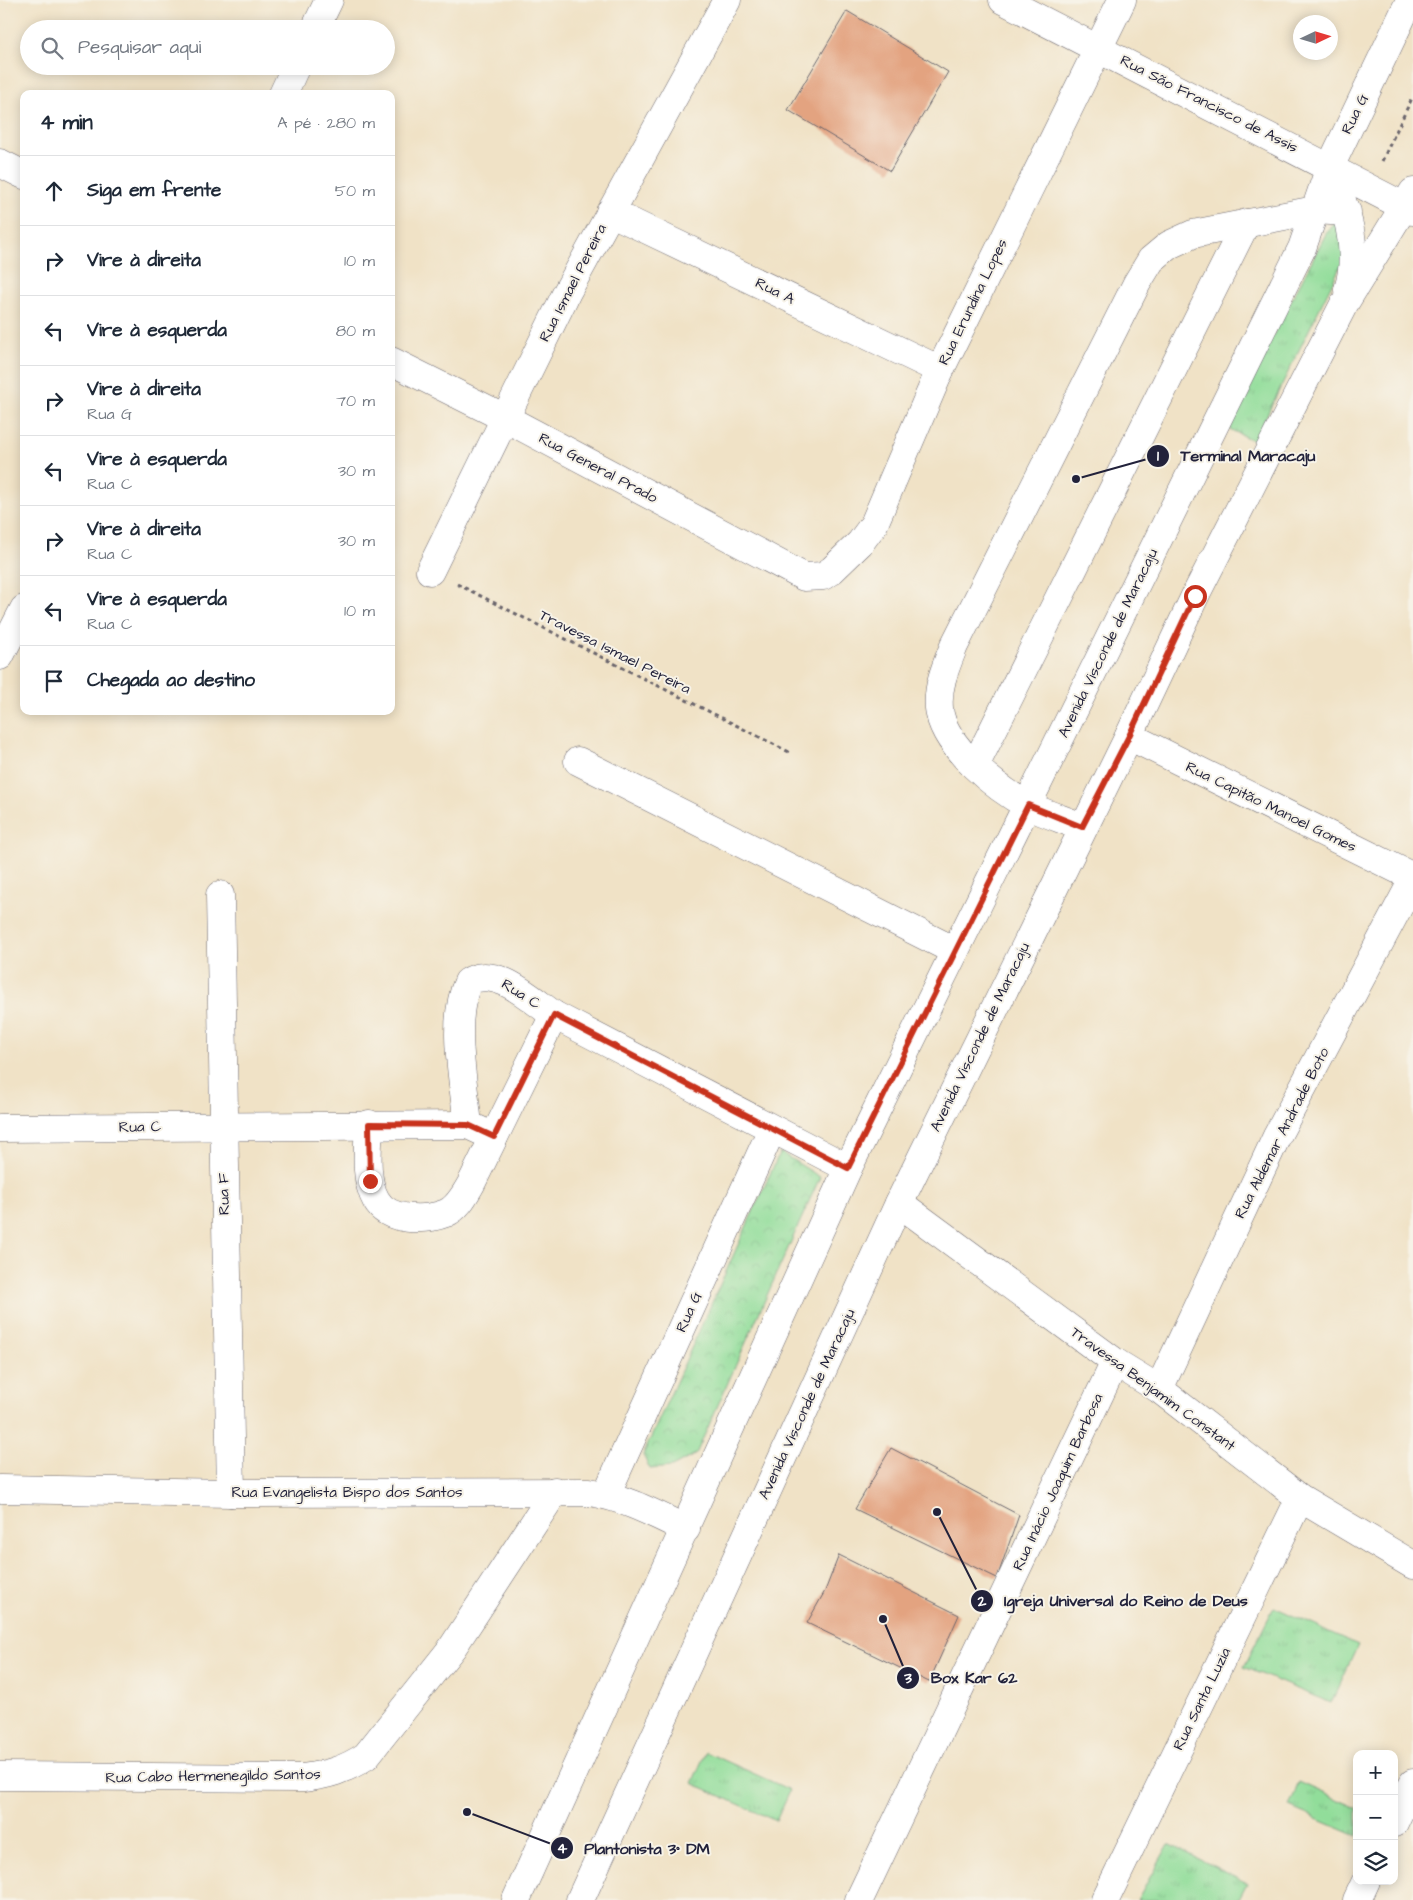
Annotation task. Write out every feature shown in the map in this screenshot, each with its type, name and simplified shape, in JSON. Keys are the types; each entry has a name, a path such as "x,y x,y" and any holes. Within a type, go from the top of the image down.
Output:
{"street":[{"path":"319,20 329,0"},
{"name":"Rua Ismael Pereira","path":"430,571 567,292 727,0"},
{"name":"Rua São Francisco de Assis","path":"1003,0 1369,188 1410,204"},
{"name":"Rua Erundina Lopes","path":"804,578 823,576 832,570 860,543 874,524 940,370 1122,0"},
{"name":"Rua G","path":"1311,220 1330,167 1410,0"},
{"path":"284,90 292,75"},
{"path":"0,164 20,173"},
{"path":"1330,167 1347,212 1353,267 1343,306"},
{"name":"Avenida Visconde de Maracaju","path":"580,1900 899,1202 1082,827 1129,736 1195,596 1343,306 1410,204"},
{"name":"Rua A","path":"610,212 940,370"},
{"path":"1082,827 1028,805 975,766 952,744 941,722 938,707 943,674 954,646 1137,283 1151,260 1168,245 1183,237 1209,229 1246,224 1311,220 1347,212"},
{"name":"Avenida Visconde de Maracaju","path":"516,1900 686,1529 848,1168 1302,248 1311,220"},
{"path":"975,766 1246,224"},
{"name":"Rua General Prado","path":"395,363 505,418 804,578"},
{"path":"0,656 20,617"},
{"name":"Rua Capitão Manoel Gomes","path":"1129,736 1413,878"},
{"path":"578,761 955,951"},
{"name":"Rua Aldemar Andrade Boto","path":"1159,1390 1277,1136 1413,878"},
{"name":"Rua F","path":"220,894 231,1493"},
{"name":"Rua C","path":"369,1124 369,1173 375,1199 384,1211 412,1218 448,1212 461,1201 554,1015 495,978 481,977 468,982 461,1009 460,1037 468,1125"},
{"path":"554,1015 848,1168"},
{"name":"Rua C","path":"0,1128 369,1124 468,1125 494,1137"},
{"name":"Rua G","path":"606,1494 772,1129"},
{"name":"Travessa Benjamim Constant","path":"899,1202 1115,1362 1159,1390 1300,1498 1413,1565"},
{"name":"Rua Inácio Joaquim Barbosa","path":"859,1900 1115,1362"},
{"name":"Rua Evangelista Bispo dos Santos","path":"0,1488 231,1493 555,1491 606,1494 686,1529"},
{"name":"Rua Cabo Hermenegildo Santos","path":"0,1776 303,1778 328,1775 347,1768 366,1756 452,1648 555,1491"},
{"name":"Rua Santa Luzia","path":"1105,1900 1300,1498"},
{"path":"1398,1815 1413,1783"},
{"path":"1357,1900 1364,1885"}],"path":[{"path":"1369,188 1413,96"},
{"name":"Travessa Ismael Pereira","path":"430,571 791,753"}],"green space":[{"path":"1336,220 1347,253 1254,441 1225,427 1329,228"},
{"path":"780,1152 820,1177 696,1454 672,1467 650,1469 643,1455"},
{"path":"1274,1607 1358,1645 1331,1703 1244,1667"},
{"path":"706,1752 790,1790 776,1821 692,1783"},
{"path":"1299,1782 1353,1806 1353,1834 1289,1807"},
{"path":"1169,1844 1247,1883 1238,1900 1137,1900"}],"building":[{"path":"847,11 948,72 890,171 788,110"},
{"path":"891,1448 1019,1515 997,1578 855,1509"},
{"path":"839,1555 959,1615 929,1682 807,1623 825,1591"}],"place":[{"name":"Terminal Maracaju","path":"1076,479"},
{"name":"Igreja Universal do Reino de Deus","path":"937,1512"},
{"name":"Box Kar 62","path":"883,1619"},
{"name":"Plantonista 3° DM","path":"467,1812"}],"route":[{"path":"370,1181 368,1157 369,1124 468,1125 494,1137 554,1015 848,1168 1028,805 1082,827 1129,736 1195,596"}]}
